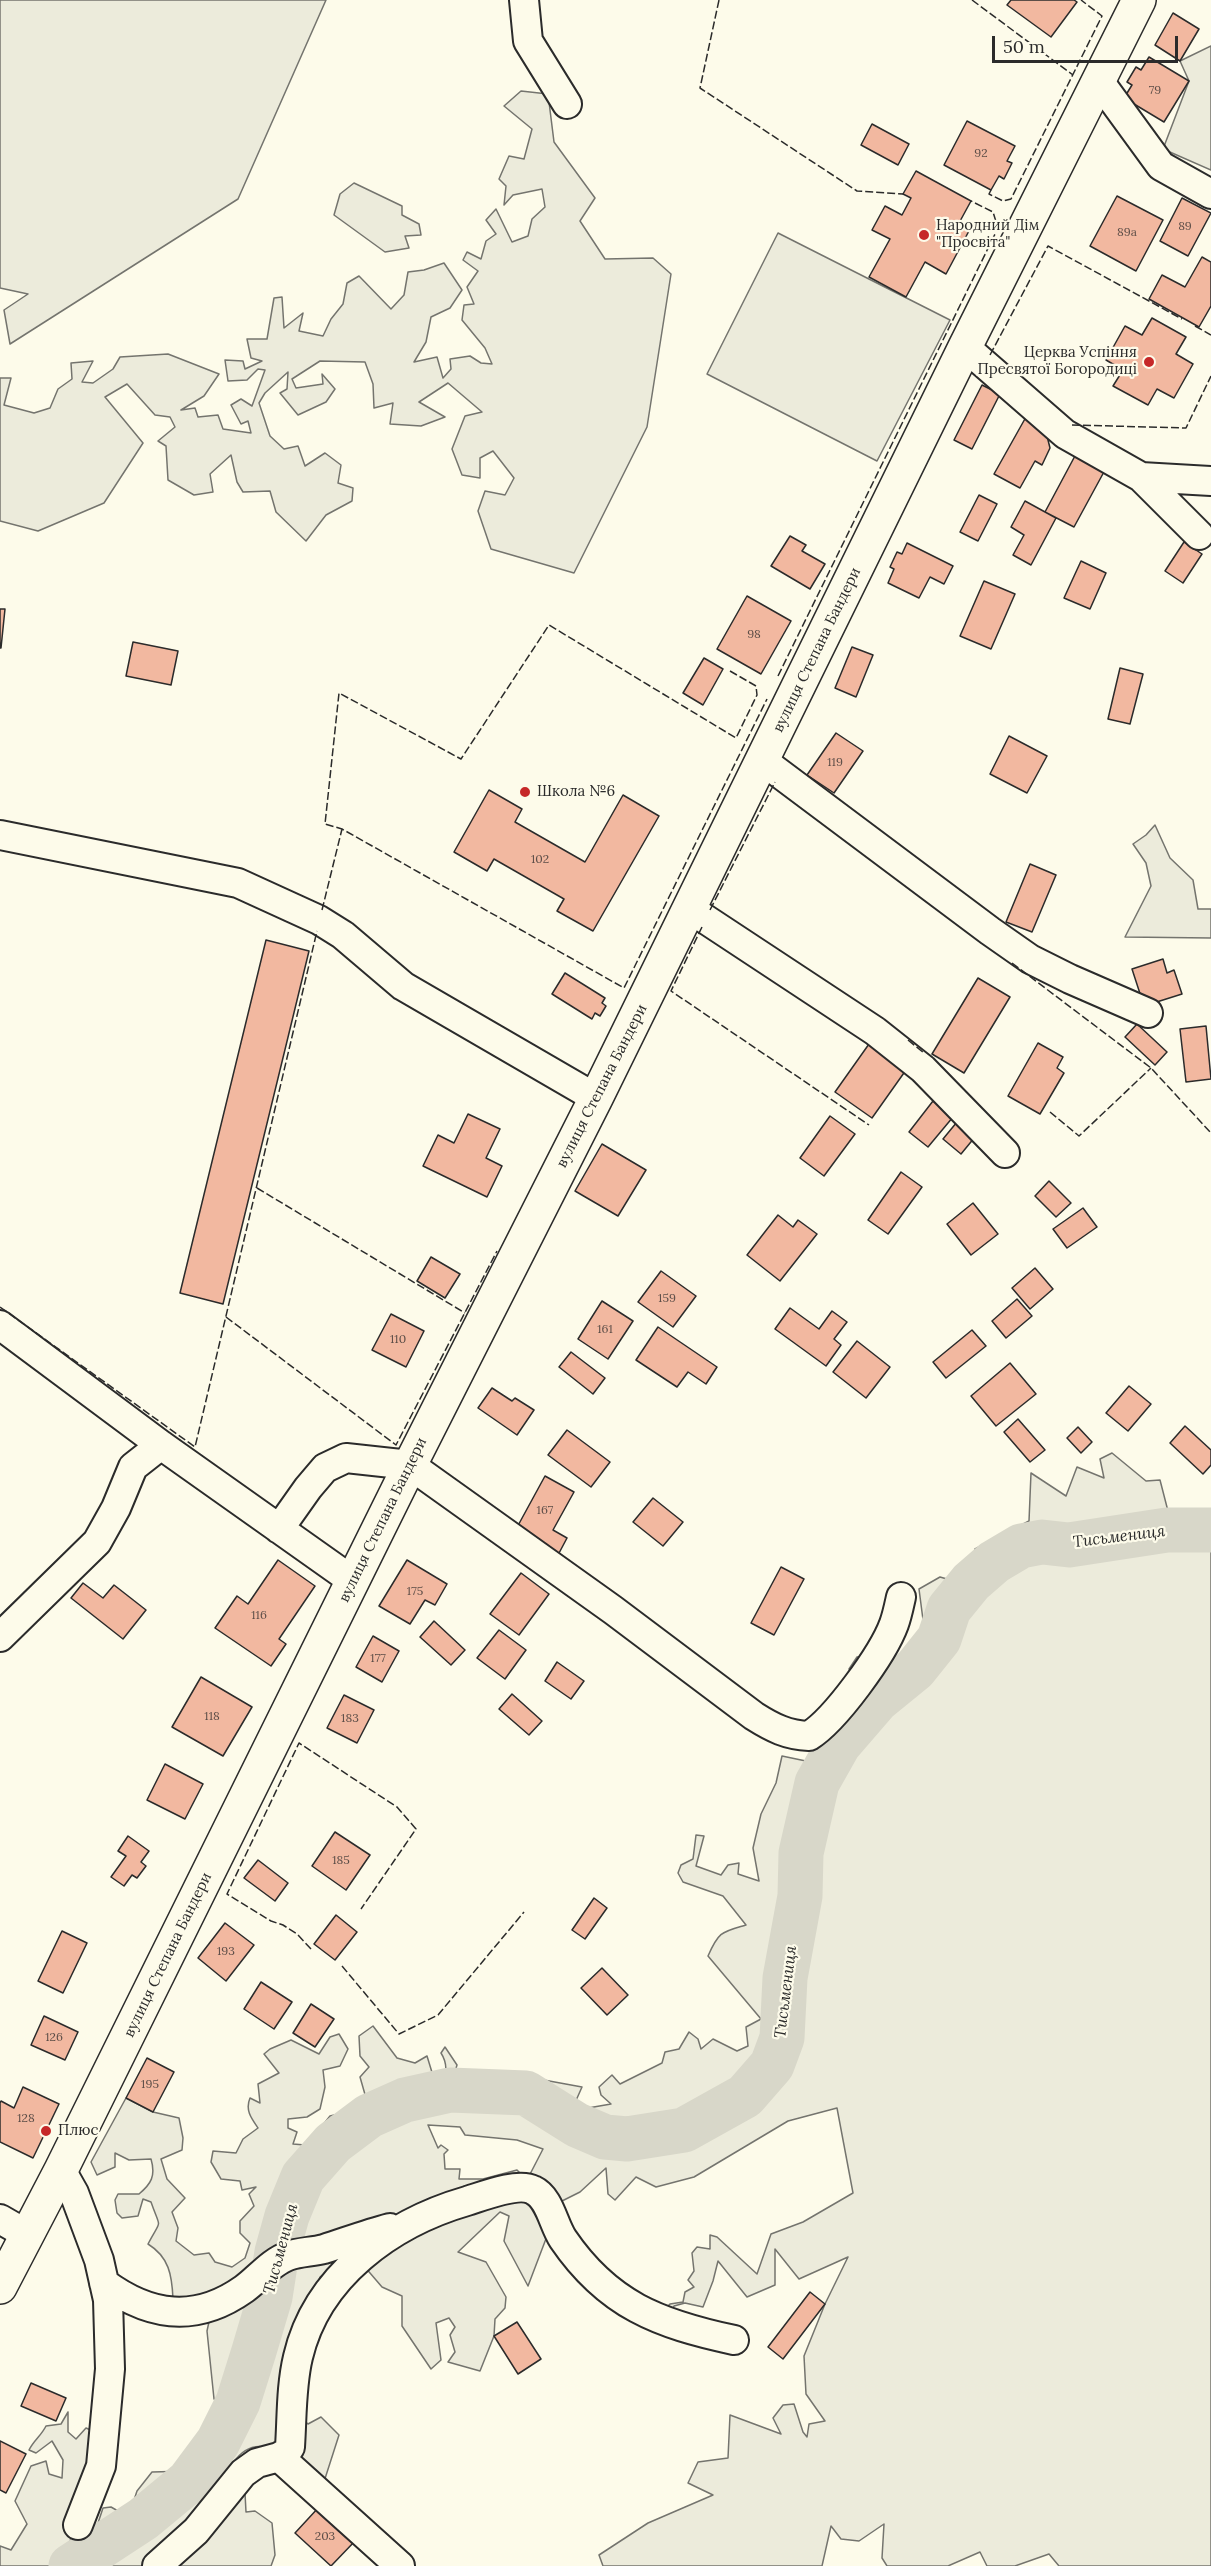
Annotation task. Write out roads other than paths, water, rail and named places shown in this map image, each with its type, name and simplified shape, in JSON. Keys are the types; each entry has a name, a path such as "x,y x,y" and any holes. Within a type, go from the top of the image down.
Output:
{"main road":[{"name":"вулиця Степана Бандери","path":"0,2287 13,2227 61,2170 410,1465 690,909 965,347 1139,0"}],"street":[{"path":"524,0 528,41 567,104"},
{"path":"1099,81 1161,166 1211,194"},
{"path":"965,347 1065,434 1141,477 1199,535"},
{"path":"1141,477 1211,481"},
{"path":"763,761 990,931 1030,958 1070,979 1148,1013"},
{"path":"0,835 238,882 320,920 343,934 403,986 596,1098"},
{"path":"690,909 875,1031 923,1069 1005,1153"},
{"path":"0,1325 161,1445 353,1581"},
{"path":"0,1637 97,1542 116,1508 133,1467 161,1445"},
{"path":"279,1529 325,1468 346,1458 410,1465 613,1610 754,1716 779,1731 793,1736 809,1736 835,1715 883,1645 894,1624 901,1597"},
{"path":"61,2170 82,2215 99,2260 108,2300 110,2369 101,2466 78,2525"},
{"path":"104,2283 122,2296 142,2306 162,2311 198,2310 228,2299 288,2256 325,2248 355,2237 406,2224 458,2204 516,2188 530,2188 539,2193 547,2204 559,2233 570,2249 589,2271 632,2307 692,2331 734,2340"},
{"path":"158,2566 196,2530 243,2473 257,2463 286,2453 290,2447 298,2357 306,2328 320,2302 337,2279 352,2264 406,2224"},
{"path":"279,2457 400,2566"}],"waterway":[{"name":"Тисьмениця","path":"71,2566 143,2519 189,2481 218,2442 238,2402 254,2351 270,2297 277,2252 287,2216 303,2177 333,2143 369,2116 405,2100 450,2090 526,2093 577,2125 605,2137 627,2139 684,2130 745,2096 772,2065 782,2038 785,1978 800,1896 801,1853 817,1783 839,1744 877,1700 915,1669 939,1639 949,1609 971,1582 994,1562 1021,1546 1042,1542 1069,1545 1167,1530 1211,1530"}],"place":[{"name":"Народний Дім \"Просвіта\"","path":"924,235"},
{"name":"Церква Успіння Пресвятої Богородиці","path":"1149,362"},
{"name":"Школа №6","path":"525,792"},
{"name":"Плюс","path":"46,2131"}]}
